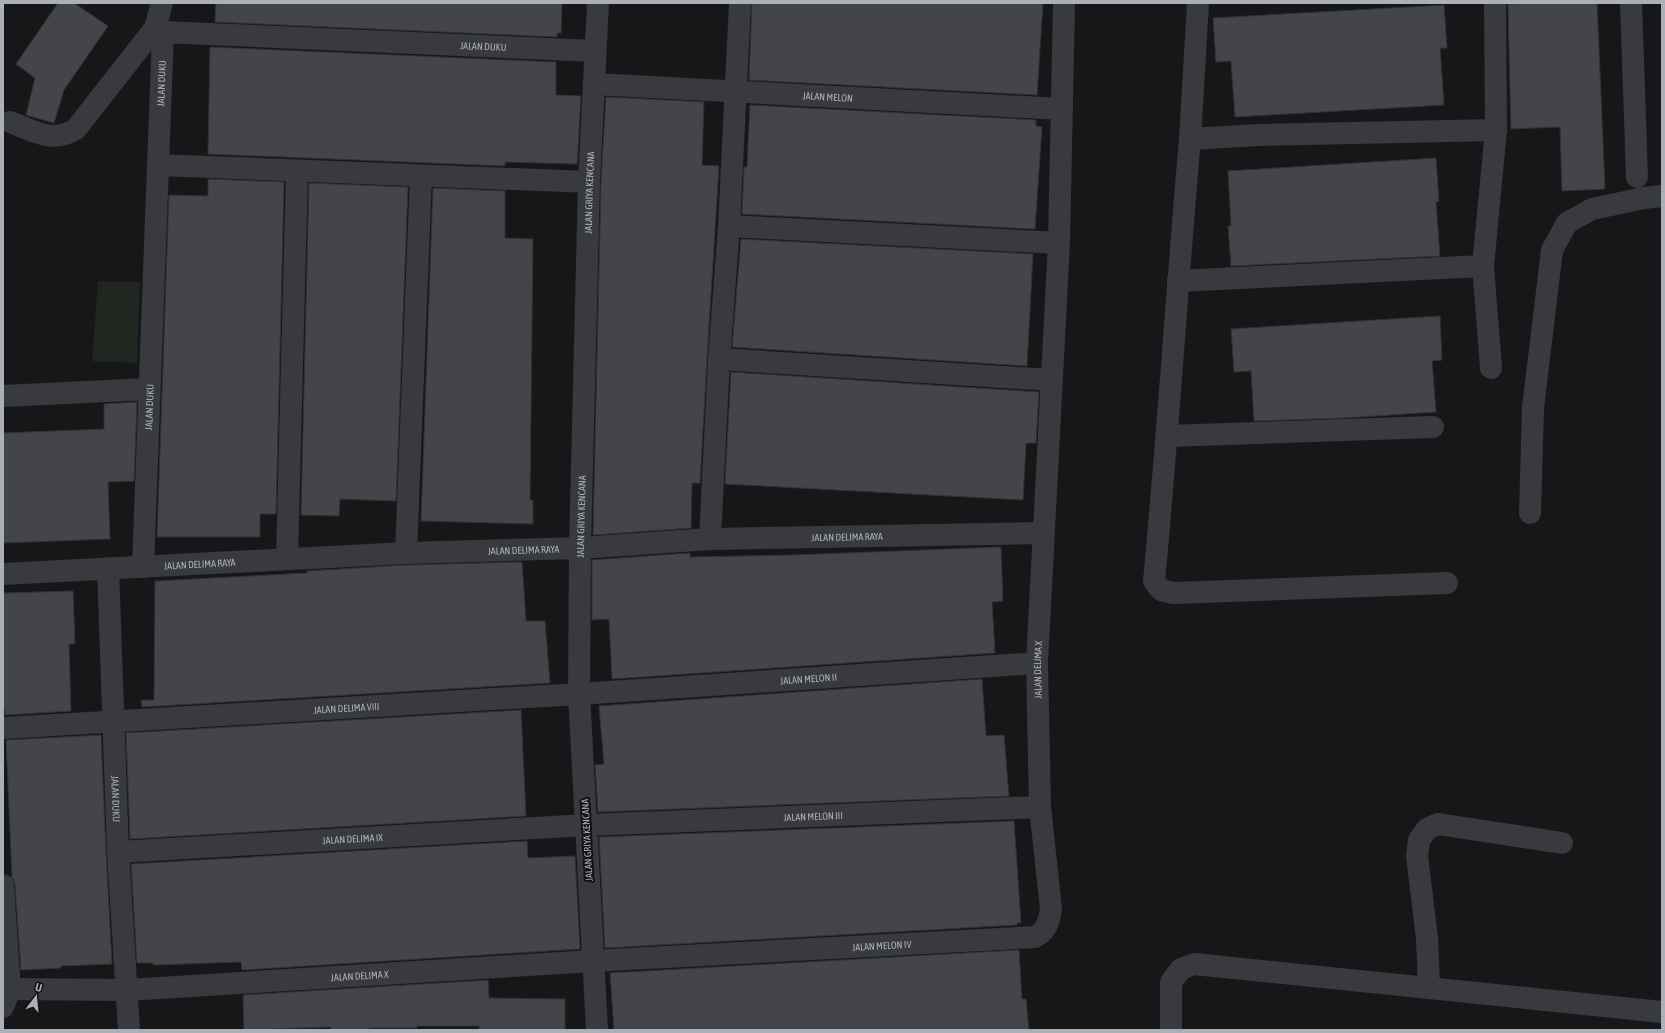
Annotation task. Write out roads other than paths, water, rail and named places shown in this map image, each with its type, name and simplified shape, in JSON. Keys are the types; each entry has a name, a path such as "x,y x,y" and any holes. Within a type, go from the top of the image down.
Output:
{"street":[{"path":"10,122 46,136 55,137 70,133 76,129 159,30 162,3"},
{"name":"JALAN GRIYA KENCANA","path":"597,1030 592,961 587,825 579,694 580,548 589,182 598,3"},
{"path":"710,539 719,359 729,226 740,3"},
{"name":"JALAN DELIMA X","path":"1040,807 1037,663 1059,243 1064,3"},
{"path":"1198,3 1190,139 1178,281 1168,436 1154,581 1161,590 1173,593 1447,583"},
{"path":"1491,368 1483,266 1496,130 1495,3"},
{"path":"1630,3 1637,177"},
{"name":"JALAN DUKU","path":"143,567 158,165 159,30 596,51"},
{"name":"JALAN MELON","path":"594,84 735,90 1062,109"},
{"path":"1190,139 1258,134 1496,130"},
{"path":"158,165 589,182"},
{"path":"287,558 297,171"},
{"path":"406,553 420,176"},
{"path":"1530,513 1533,408 1552,250 1567,223 1592,209 1644,198 1662,196"},
{"path":"729,226 1059,243"},
{"path":"1178,281 1483,266"},
{"path":"719,359 1051,380"},
{"path":"3,396 150,389"},
{"path":"1168,436 1433,427"},
{"name":"JALAN DELIMA RAYA","path":"3,574 287,558 580,548 710,539 1043,533"},
{"name":"JALAN DUKU","path":"108,568 118,852 129,1030"},
{"name":"JALAN MELON II","path":"579,694 1037,663"},
{"name":"JALAN DELIMA VIII","path":"3,728 579,694"},
{"name":"JALAN MELON III","path":"587,825 1040,807"},
{"name":"JALAN MELON IV","path":"592,961 1035,937 1041,934 1046,927 1051,909 1040,807"},
{"path":"1429,988 1427,938 1418,856 1419,840 1427,829 1438,824 1562,844"},
{"name":"JALAN DELIMA IX","path":"118,852 587,825"},
{"path":"3,885 5,995"},
{"name":"JALAN DELIMA X","path":"5,995 127,990 592,961"},
{"path":"1171,1030 1171,982 1181,969 1194,964 1662,1012"}]}
